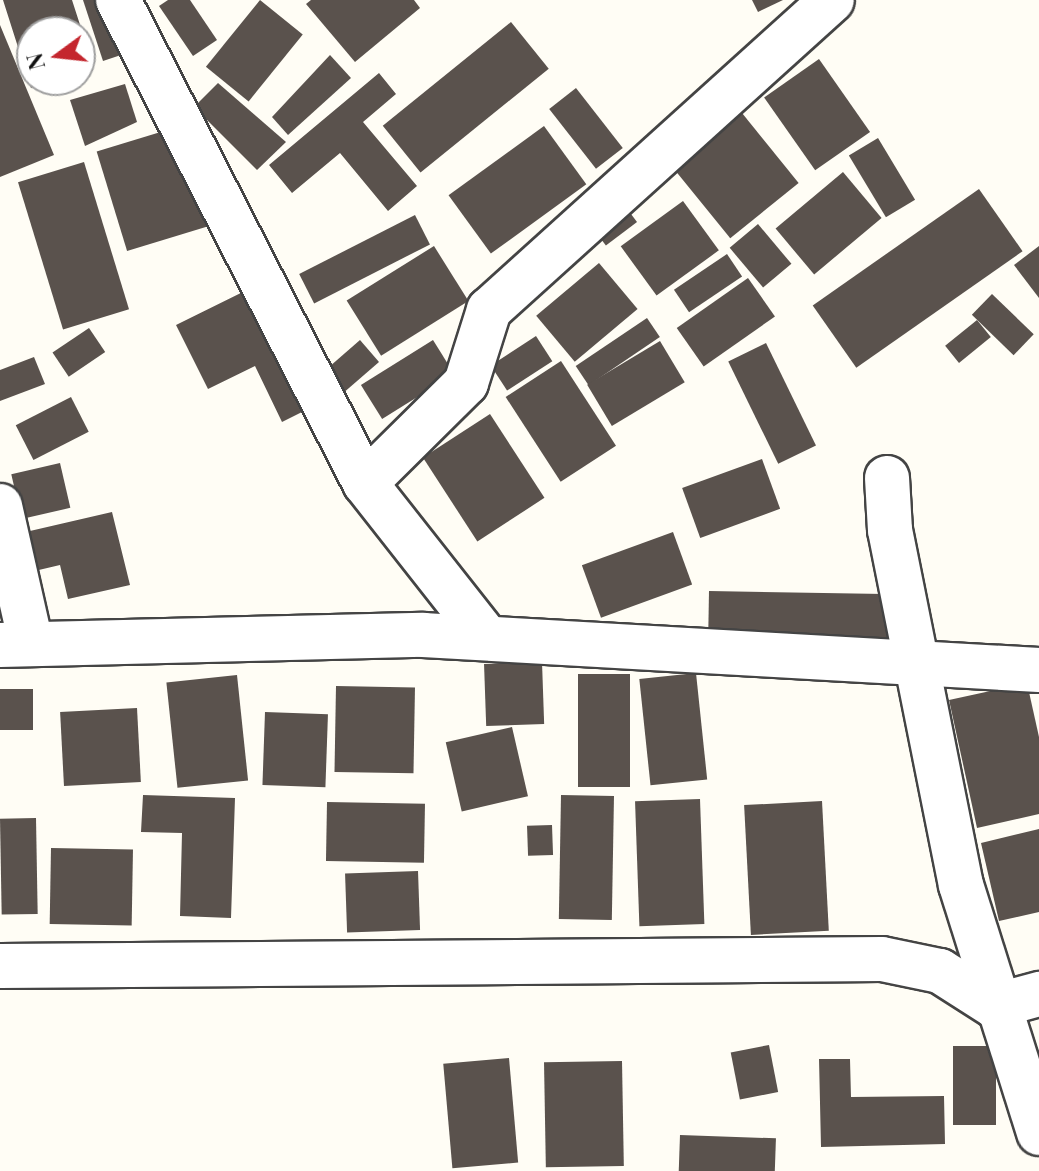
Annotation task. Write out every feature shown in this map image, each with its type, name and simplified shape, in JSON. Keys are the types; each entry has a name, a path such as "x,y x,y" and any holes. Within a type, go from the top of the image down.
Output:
{"street":[{"path":"118,0 365,483 487,638"},
{"path":"365,483 466,383 489,310 832,0"},
{"path":"887,478 915,661 961,885 995,1006 1039,1133"},
{"path":"0,506 15,644 487,638 1039,670"},
{"path":"0,966 882,959 940,971 995,1006 1039,994"}],"building":[{"path":"3,0 72,0 77,16 16,16 16,41"},
{"path":"83,0 107,0 124,54 103,61 96,40 96,16 88,16"},
{"path":"168,0 190,0 217,40 193,56 159,6"},
{"path":"260,0 303,35 249,101 206,67"},
{"path":"311,0 414,0 420,8 355,62 306,4"},
{"path":"752,0 783,0 758,12"},
{"path":"511,22 549,69 421,172 383,126"},
{"path":"0,25 16,64 16,96 29,96 54,155 0,177"},
{"path":"330,55 351,78 288,135 272,117"},
{"path":"819,59 870,132 815,170 764,97"},
{"path":"379,73 396,94 363,122 417,186 388,211 340,153 292,193 269,165"},
{"path":"218,83 286,142 257,170 194,107"},
{"path":"125,84 137,122 85,146 70,100 96,96 96,92"},
{"path":"576,88 623,148 596,169 549,109"},
{"path":"742,113 799,183 730,238 674,168"},
{"path":"544,126 586,184 491,254 449,195"},
{"path":"177,127 207,226 127,251 97,152"},
{"path":"878,138 915,200 886,217 849,156"},
{"path":"84,162 129,309 63,329 18,182"},
{"path":"843,172 882,218 814,275 776,229"},
{"path":"979,189 1023,251 856,368 813,305"},
{"path":"683,201 719,250 657,296 621,246"},
{"path":"622,202 637,222 606,245 591,225"},
{"path":"415,215 430,244 314,303 299,274"},
{"path":"758,224 791,264 763,288 730,248"},
{"path":"434,246 468,301 381,356 347,301"},
{"path":"1039,246 1039,298 1014,265"},
{"path":"727,254 742,276 689,312 674,290"},
{"path":"599,263 638,309 575,362 536,316"},
{"path":"748,278 775,317 704,366 677,328"},
{"path":"259,284 318,404 282,422 255,366 208,389 176,325"},
{"path":"992,294 1034,334 1014,355 972,315"},
{"path":"647,318 660,337 589,385 576,366"},
{"path":"977,320 991,337 959,363 945,346"},
{"path":"89,328 105,352 69,377 53,353"},
{"path":"536,336 552,361 507,391 491,365"},
{"path":"360,340 379,362 342,394 323,372"},
{"path":"433,340 454,374 382,419 361,385"},
{"path":"660,341 685,382 612,426 587,385"},
{"path":"766,343 816,445 778,464 728,361"},
{"path":"34,357 45,384 0,401 0,370"},
{"path":"561,361 616,446 561,482 506,397"},
{"path":"71,397 89,432 33,460 16,425"},
{"path":"490,414 544,498 477,541 423,458"},
{"path":"762,459 780,509 700,538 682,488"},
{"path":"60,463 70,508 22,519 11,474"},
{"path":"112,512 130,585 68,599 60,565 26,573 17,534"},
{"path":"673,532 692,585 601,618 582,565"},
{"path":"709,591 900,594 899,643 708,640"},
{"path":"542,662 544,724 486,726 484,664"},
{"path":"696,673 707,779 650,785 639,679"},
{"path":"578,674 630,674 630,787 578,787"},
{"path":"237,675 248,780 177,788 166,682"},
{"path":"1027,683 1039,737 1039,814 977,828 949,700"},
{"path":"336,686 415,687 413,773 334,772"},
{"path":"0,689 33,689 33,730 0,730"},
{"path":"137,708 141,782 64,786 60,712"},
{"path":"265,712 328,714 325,787 262,785"},
{"path":"512,727 528,796 462,811 446,742"},
{"path":"143,795 235,798 231,918 180,916 182,833 141,832"},
{"path":"561,795 614,796 612,920 559,919"},
{"path":"700,799 704,924 639,926 635,801"},
{"path":"822,801 829,931 751,935 744,805"},
{"path":"327,802 425,804 424,863 326,861"},
{"path":"36,818 38,914 2,915 0,819"},
{"path":"552,825 553,855 528,856 527,826"},
{"path":"1039,829 1039,912 999,921 981,843"},
{"path":"51,848 133,849 132,925 50,924"},
{"path":"418,871 420,930 347,933 345,874"},
{"path":"769,1045 778,1092 740,1100 731,1052"},
{"path":"953,1046 996,1046 996,1125 953,1125"},
{"path":"509,1058 518,1163 452,1168 443,1064"},
{"path":"819,1059 850,1059 851,1097 944,1096 945,1144 821,1147"},
{"path":"622,1061 624,1166 546,1167 544,1062"},
{"path":"680,1135 776,1138 775,1171 679,1171"}]}
